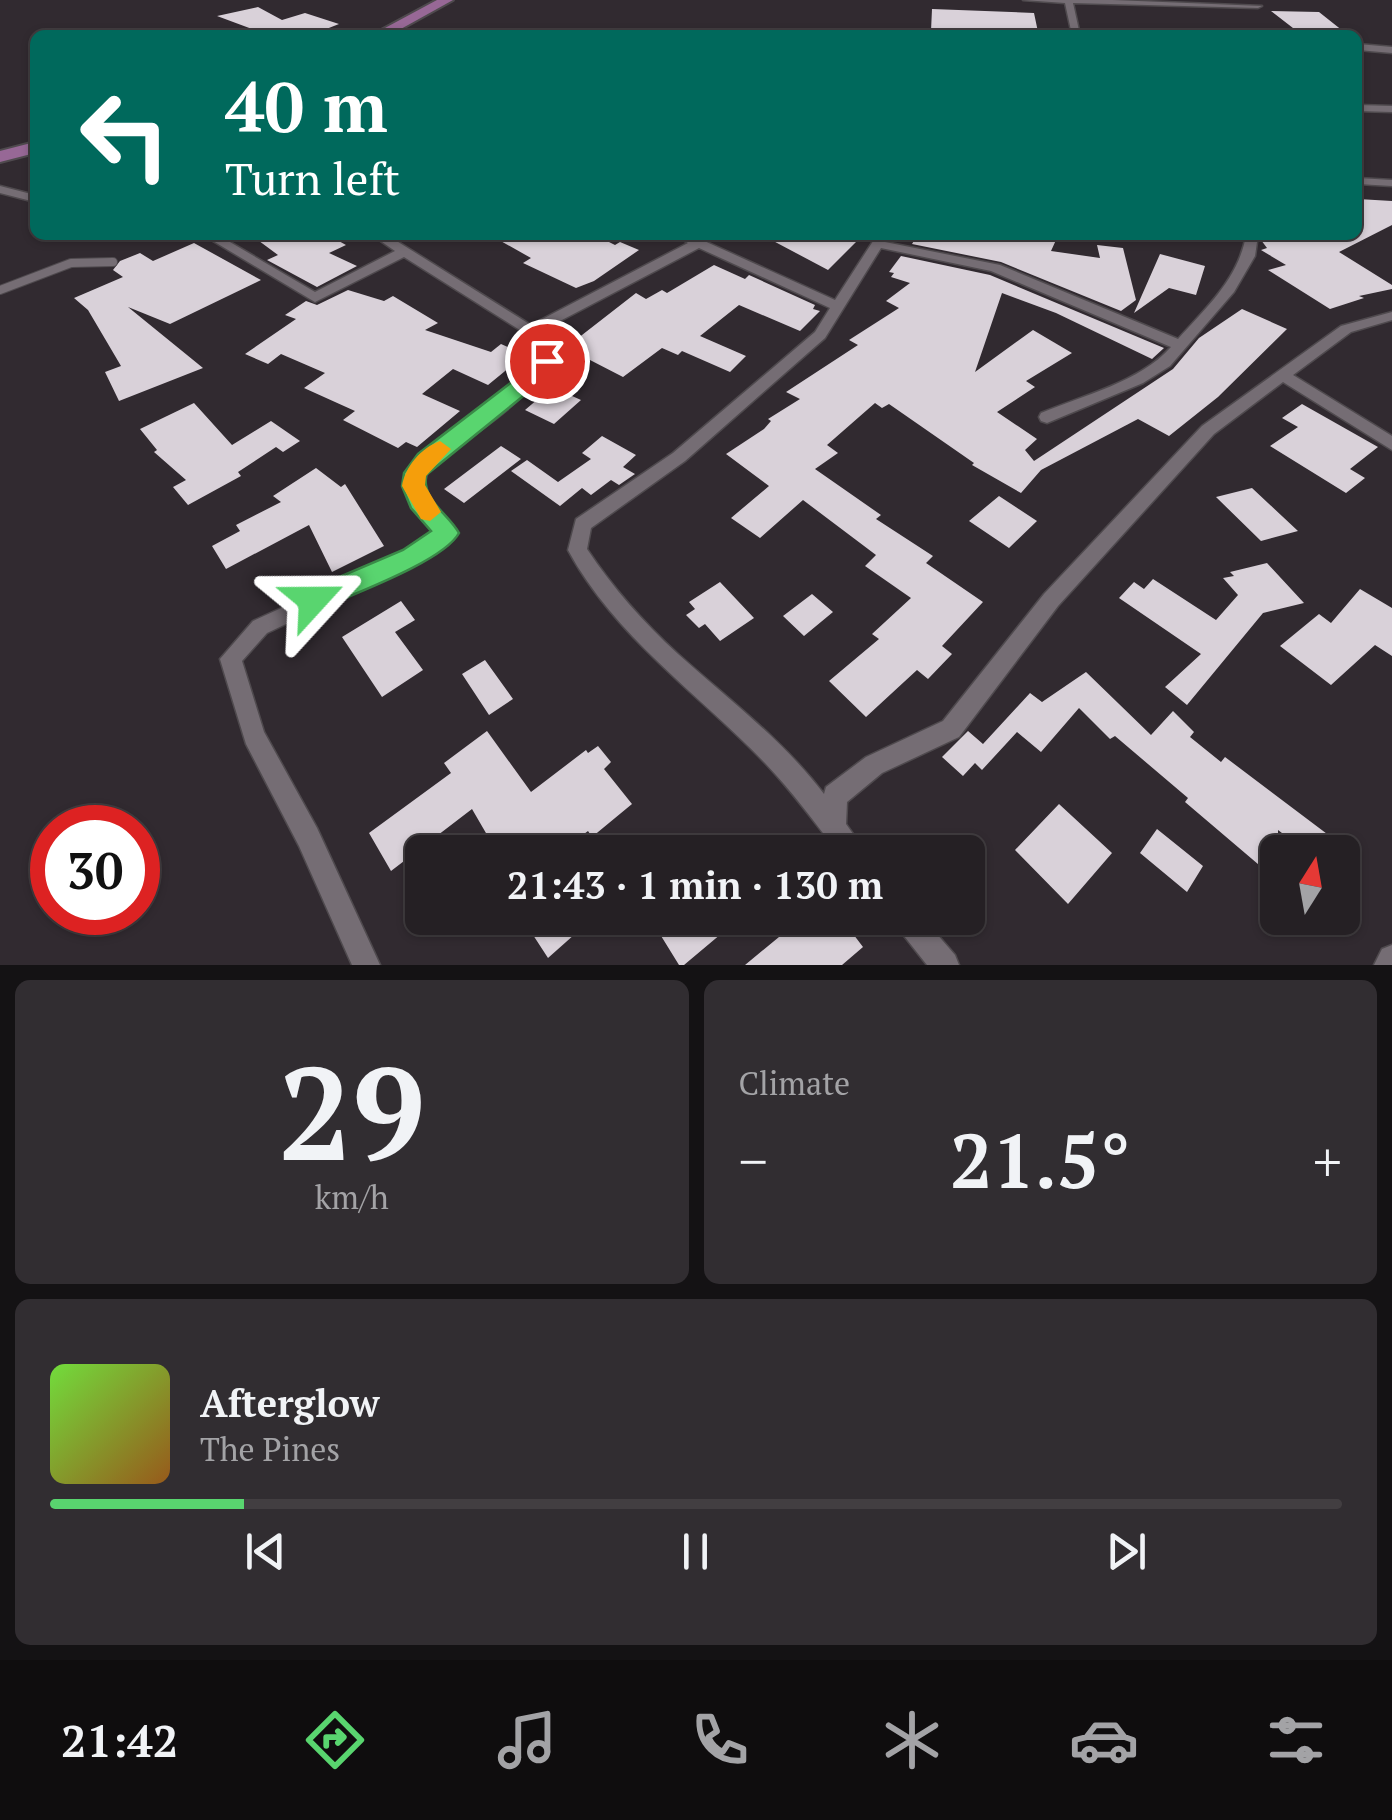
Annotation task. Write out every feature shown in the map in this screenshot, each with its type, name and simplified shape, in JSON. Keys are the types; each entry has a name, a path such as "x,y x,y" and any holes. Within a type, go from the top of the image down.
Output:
{"main road":[{"path":"390,30 447,0"},
{"path":"0,158 30,149"}],"street":[{"path":"1027,0 1258,6"},
{"path":"1068,1 1075,30"},
{"path":"1362,47 1392,50"},
{"path":"1362,108 1392,110"},
{"path":"1362,181 1392,182"},
{"path":"0,189 30,198"},
{"path":"217,240 315,298 404,252"},
{"path":"366,965 308,837 254,736 231,659 260,627 412,557 447,533 420,502 413,486 415,473 426,460 520,388 547,361 550,343 386,240"},
{"path":"692,240 836,306"},
{"path":"840,835 816,801 778,759 708,697 598,588 576,550 582,524 652,478 820,334 881,240 996,268 1180,345"},
{"path":"1047,416 1138,379 1165,363 1227,292 1249,256 1251,240"},
{"path":"532,330 698,243"},
{"path":"834,828 835,796 874,766 951,729 1051,600 1208,430 1346,329 1392,316"},
{"path":"1281,374 1392,444"},
{"path":"920,935 944,965"},
{"path":"1388,965 1392,958"}],"lane":[{"path":"0,290 71,263 113,262"}],"building":[{"path":"258,7 282,20 305,13 339,24 324,30 248,30 252,29 217,16"},
{"path":"932,9 1034,13 1038,30 1005,29 931,30"},
{"path":"1271,11 1319,12 1342,30 1296,30"},
{"path":"1362,199 1392,201 1392,225 1339,252 1392,285 1392,289 1359,296 1364,298 1330,309 1268,270 1286,265 1261,250 1267,248 1261,240 1362,240"},
{"path":"258,240 337,240 346,245 329,253 357,266 317,287 267,260 278,255"},
{"path":"499,240 605,240 639,250 594,281 576,288 523,263 531,258"},
{"path":"771,240 858,240 828,270"},
{"path":"914,240 1056,240 1051,251 1100,258 1097,245 1123,248 1136,300 1121,311 1001,262 912,244"},
{"path":"194,243 261,280 170,324 128,307 203,368 119,401 105,372 121,366 88,310 74,298 123,277 113,270 120,261 140,253 153,261"},
{"path":"1160,254 1205,266 1196,295 1169,288 1134,313"},
{"path":"901,256 990,275 1164,348 1152,359 1056,313 1002,293 975,372 1033,330 1072,353 1026,381 1035,387 997,412 1037,439 1025,450 1034,461 1173,369 1199,338 1242,309 1287,329 1218,397 1169,436 1138,419 1041,470 1021,493 972,465 889,404 882,408 875,403 827,445 838,453 815,469 881,515 876,519 933,556 926,563 983,602 942,646 952,654 928,679 917,670 866,717 829,681 879,639 872,634 911,598 865,566 876,555 803,500 760,538 731,518 769,486 726,454 764,429 771,421 768,419 800,399 786,392 858,345 849,340 899,308 886,301 910,283 891,277 894,273 889,272"},
{"path":"714,265 745,279 749,275 815,305 813,309 820,311 800,331 739,305 700,336 746,356 730,372 682,351 678,355 662,348 623,377 590,360 579,369 574,382 547,370 555,356 636,293 646,299 662,290 667,293"},
{"path":"348,290 384,301 393,296 438,323 425,330 491,352 501,344 512,349 527,340 537,346 529,362 521,358 488,385 453,369 422,394 460,411 417,447 406,442 398,448 343,420 355,411 304,388 325,373 281,354 268,364 245,354 296,319 285,315 306,301 317,305"},
{"path":"552,387 581,400 554,424 525,410"},
{"path":"194,403 232,445 271,421 300,441 283,452 276,447 238,472 241,476 188,505 173,487 186,480 154,452 157,450 140,429"},
{"path":"1302,404 1378,447 1350,469 1365,478 1346,493 1270,446 1298,427 1282,418"},
{"path":"602,436 636,455 623,467 635,474 619,485 611,480 591,495 582,488 560,506 511,471 527,460 558,482 591,459 582,453"},
{"path":"501,446 521,459 464,503 444,489"},
{"path":"316,468 341,487 345,484 384,546 332,572 309,525 226,569 212,546 240,531 236,525 281,502 273,496"},
{"path":"1252,488 1298,531 1261,541 1216,497"},
{"path":"999,496 1037,521 1009,548 969,521"},
{"path":"1267,563 1304,603 1263,613 1187,705 1165,687 1201,654 1119,598 1134,582 1144,589 1153,579 1216,620 1238,595 1223,578 1234,576 1230,572"},
{"path":"720,582 754,618 720,641 705,624 699,628 686,615 695,609 689,602"},
{"path":"1360,589 1392,608 1392,656 1375,645 1331,685 1280,646 1319,614 1331,623"},
{"path":"812,594 833,612 804,636 783,616"},
{"path":"401,601 415,620 395,632 423,670 382,697 342,637"},
{"path":"485,660 513,699 489,715 462,674"},
{"path":"1086,672 1151,735 1173,711 1194,732 1190,737 1221,762 1225,757 1328,835 1285,835 1278,830 1278,835 1260,835 1260,866 1185,802 1188,798 1115,736 1110,739 1079,708 1041,752 1017,732 982,770 975,763 963,776 942,757 968,731 983,744 1030,693 1042,702"},
{"path":"487,731 531,792 586,750 588,753 598,746 611,762 604,769 632,804 594,835 588,831 583,835 487,835 472,809 438,835 405,835 405,860 391,871 369,833 451,773 444,763"},
{"path":"1059,804 1112,853 1068,904 1015,850"},
{"path":"1157,829 1203,866 1187,892 1140,853"},
{"path":"533,935 574,935 548,958"},
{"path":"660,935 720,935 684,965 679,965"},
{"path":"781,935 854,935 863,947 842,965 745,965"}],"slow traffic":[{"path":"430,512 413,486 415,473 440,449"}],"route":[{"path":"313,600 412,557 447,533 420,502 413,486 415,473 426,460 520,388 547,361"}]}
